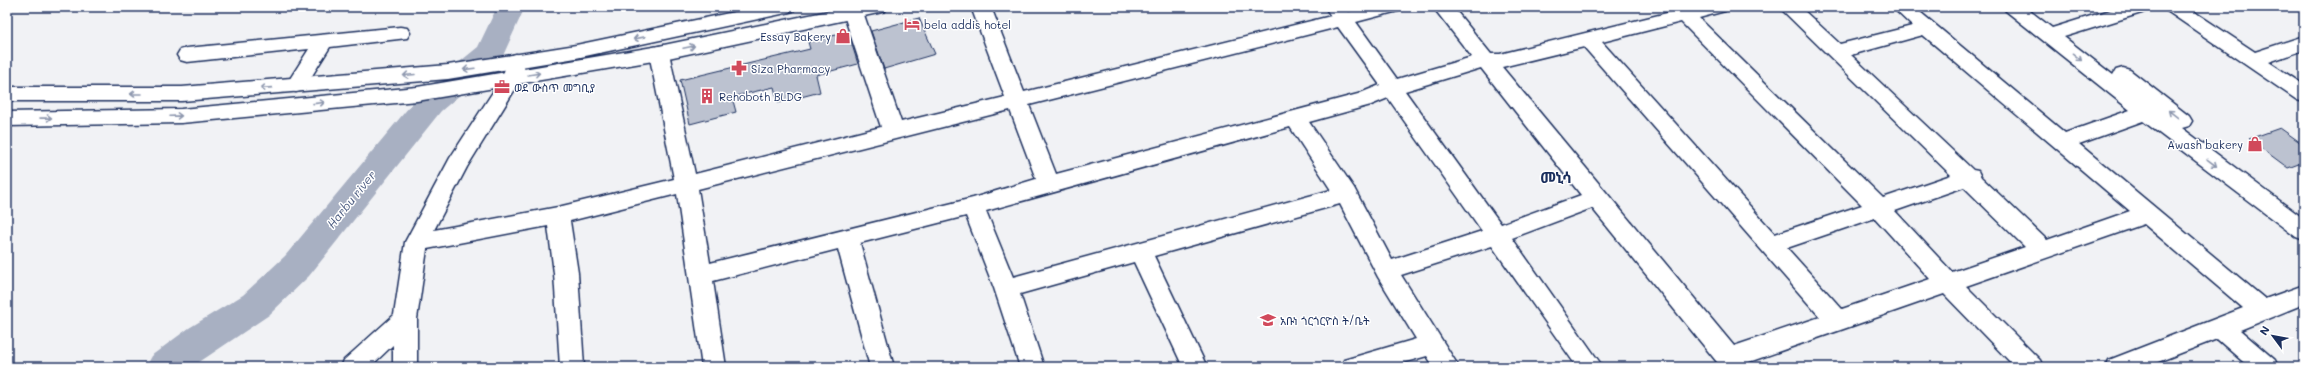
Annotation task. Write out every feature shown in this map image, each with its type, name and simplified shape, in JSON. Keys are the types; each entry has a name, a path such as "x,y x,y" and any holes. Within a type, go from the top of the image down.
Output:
{"street":[{"path":"7,94 182,94 296,86 451,80 514,69 786,7"},
{"path":"7,119 181,116 417,94 489,66 514,69 659,53 878,7"},
{"path":"980,7 1050,184"},
{"path":"416,242 558,216 1016,100 1339,13 1391,7"},
{"path":"1443,7 1596,198 1733,363 1838,322 2147,214"},
{"path":"699,275 973,206 1364,100 1392,88 1486,60 1506,60 1588,39 1681,11 1718,7"},
{"path":"1789,7 1970,177 2044,250"},
{"path":"1902,7 2262,310"},
{"path":"2013,7 2058,32 2304,214"},
{"path":"2036,7 2058,32 2146,112 2304,231"},
{"path":"2058,32 2141,7"},
{"path":"2174,7 2304,95"},
{"path":"1681,11 1879,208 1948,283 2031,367"},
{"path":"853,12 893,131"},
{"path":"1339,13 1591,367"},
{"path":"1837,52 1927,28"},
{"path":"187,55 400,33"},
{"path":"1588,39 1838,322"},
{"path":"296,86 324,41"},
{"path":"2253,60 2304,43"},
{"path":"659,53 686,184 714,367"},
{"path":"405,367 405,319 416,242 458,164 514,69"},
{"path":"2062,142 2146,112"},
{"path":"1295,118 1346,194 1386,271 1447,367"},
{"path":"1770,245 1970,177"},
{"path":"1006,288 1141,252 1346,194"},
{"path":"1386,271 1496,235 1596,198"},
{"path":"973,206 1006,288 1032,367"},
{"path":"558,216 566,273 572,367"},
{"path":"846,238 882,367"},
{"path":"1141,252 1195,367"},
{"path":"2119,367 2304,294"},
{"path":"353,367 405,319"},
{"path":"2220,327 2266,367"},
{"path":"1353,367 1432,344"}],"building":[{"path":"919,18 935,54 884,69 871,31"},
{"path":"848,32 858,64 816,75 820,92 778,103 774,87 732,97 736,112 690,124 680,80 810,49 808,42"},
{"path":"2280,128 2304,145 2304,162 2288,168 2249,139"}],"waterway":[{"name":"Harbu river","path":"164,367 202,339 256,305 297,266 430,103 490,53 511,7"}],"place":[{"name":"bela addis hotel","path":"912,24"},
{"name":"Essay Bakery","path":"843,36"},
{"name":"Siza Pharmacy","path":"739,68"},
{"name":"ወደ ውስጥ መግቢያ","path":"502,87"},
{"name":"Rehoboth BLDG","path":"707,96"},
{"name":"Awash bakery","path":"2255,144"},
{"name":"አቡነ ጎርጎርዮስ ት/ቤት","path":"1268,320"}],"district":[{"name":"መኒሳ","path":"1556,177"}]}
